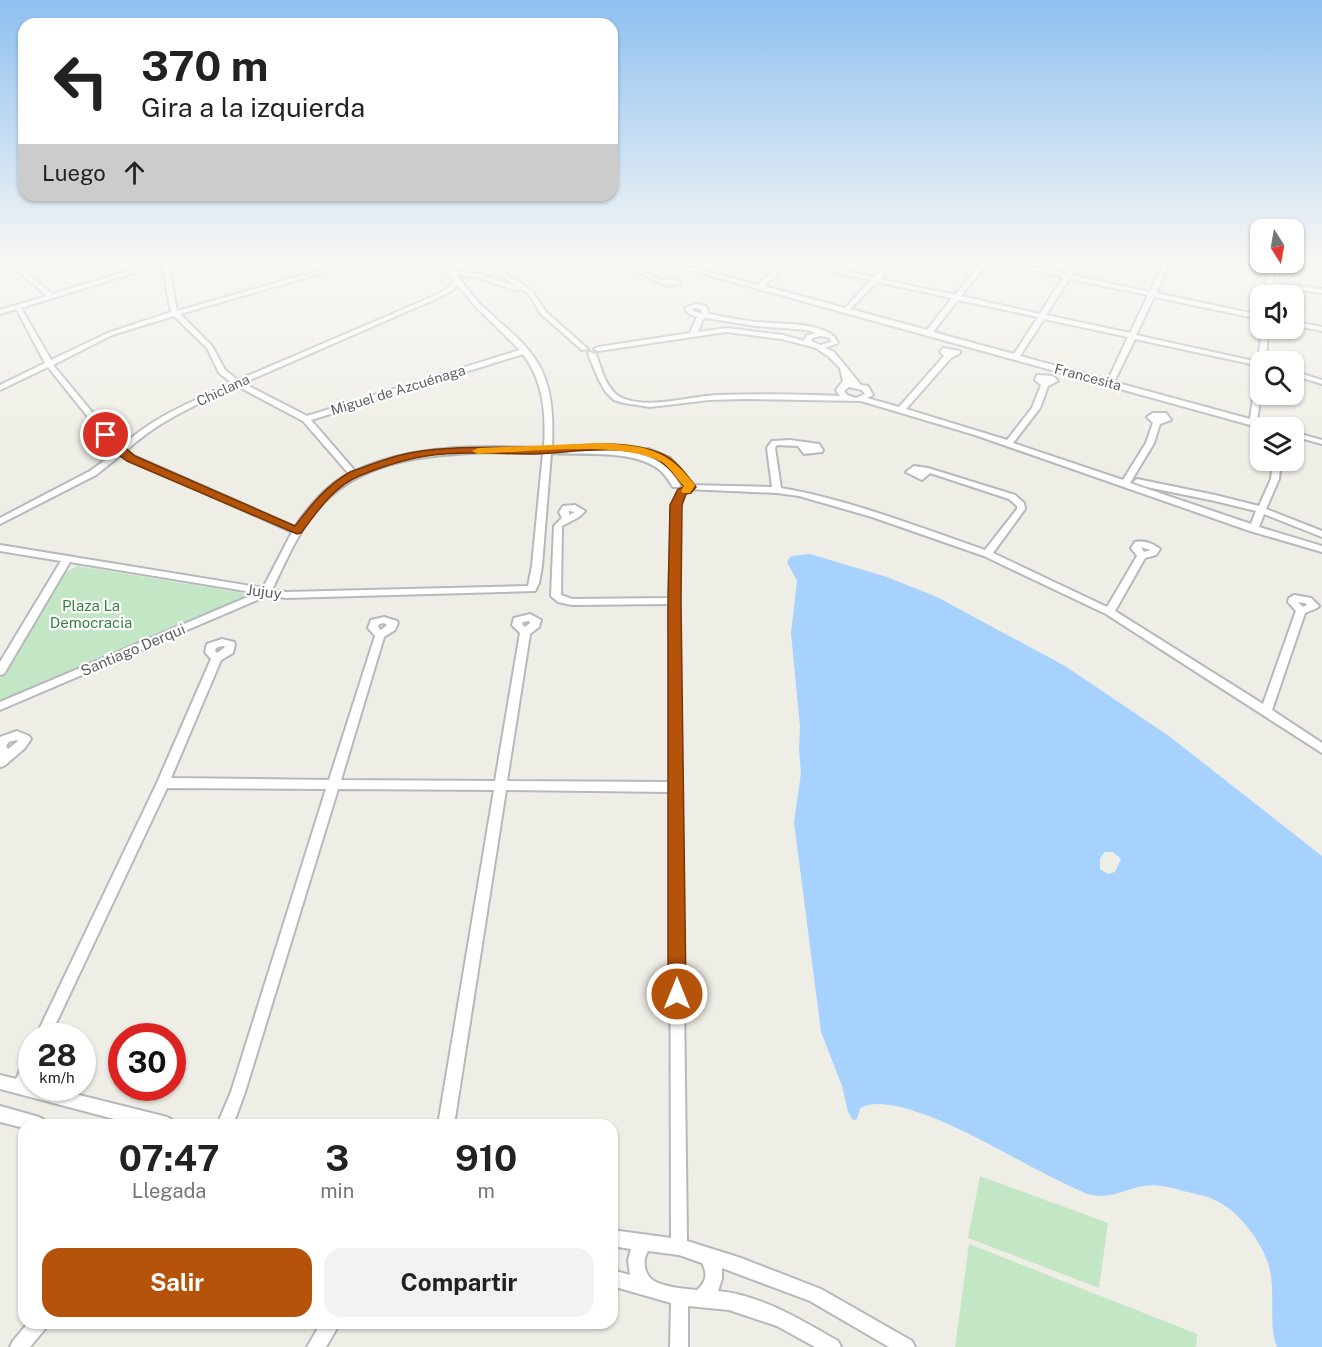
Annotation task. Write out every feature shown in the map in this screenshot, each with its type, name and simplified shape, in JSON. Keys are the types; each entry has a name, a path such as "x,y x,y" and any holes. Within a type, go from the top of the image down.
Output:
{"street":[{"path":"28,324 49,365 120,451 131,458 297,531"},
{"path":"0,388 118,331 139,324"},
{"path":"186,324 210,347 219,367 237,383 306,419 354,475"},
{"name":"Chiclana","path":"0,521 93,473 150,428 237,383 374,324"},
{"path":"497,324 524,351 538,371 545,398 547,450"},
{"path":"557,324 591,350 610,392 618,398 633,402 682,403 703,398 825,393 857,385"},
{"path":"693,335 699,324"},
{"path":"755,324 809,328 832,338 841,355 847,381 842,388 841,395 848,399"},
{"name":"Francesita","path":"895,324 1250,421"},
{"path":"928,333 935,324"},
{"path":"1016,357 1037,324"},
{"path":"1078,324 1250,361"},
{"path":"1110,383 1139,324"},
{"path":"1304,325 1322,329"},
{"path":"591,350 734,331 783,337 815,346 830,346 832,338"},
{"path":"832,338 821,334 809,336 807,342 831,354 857,385 901,410"},
{"name":"Miguel de Azcuénaga","path":"306,419 524,351"},
{"path":"901,410 948,356"},
{"path":"1304,376 1322,381"},
{"path":"1008,444 1036,408 1045,385"},
{"path":"861,399 868,397 868,390"},
{"path":"703,398 861,399 1127,482 1252,529 1322,549"},
{"path":"1127,482 1150,443 1157,423"},
{"path":"1304,437 1322,442"},
{"path":"777,490 771,448 776,443 784,442 802,445"},
{"path":"266,593 297,531 325,495 354,475 387,463 428,453 565,449 621,453 646,459 664,469 683,486 777,490 812,497 875,515 987,554 1109,612 1322,749"},
{"name":"Jujuy","path":"0,548 66,561 286,596 531,589 534,585 547,450"},
{"path":"928,470 1012,497 1021,505 1021,509 987,554"},
{"path":"1252,529 1275,479 1276,471"},
{"path":"1127,482 1214,498 1261,510 1322,534"},
{"path":"679,1247 674,601 676,505 683,486"},
{"path":"566,519 558,526 556,596 561,600 572,602 674,601"},
{"path":"1109,612 1142,555"},
{"path":"0,671 66,561"},
{"name":"Santiago Derqui","path":"0,706 266,593"},
{"path":"1266,711 1301,611"},
{"path":"447,1119 525,632"},
{"path":"227,1119 238,1092 380,635"},
{"path":"50,1023 163,783 217,658"},
{"path":"163,783 676,787"},
{"path":"0,1082 18,1086"},
{"path":"74,1101 144,1119"},
{"path":"0,1114 18,1119"},
{"path":"618,1239 679,1247 741,1266 815,1295 906,1347"},
{"path":"645,1242 635,1258 635,1269 648,1288"},
{"path":"700,1298 714,1283 712,1264 708,1256"},
{"path":"618,1280 680,1297 729,1301 756,1309 782,1319 831,1347"},
{"path":"679,1347 680,1297"},
{"path":"19,1347 34,1329"},
{"path":"316,1347 327,1329"}],"green space":[{"name":"Plaza La Democracia","path":"77,566 243,593 246,596 0,704 0,678 63,574"},
{"path":"980,1176 1108,1223 1099,1288 968,1238"},
{"path":"969,1244 1197,1334 1196,1347 955,1347"}],"water":[{"path":"810,554 887,577 937,597 1065,666 1169,736 1322,856 1322,1347 1277,1347 1273,1329 1271,1276 1266,1257 1243,1221 1227,1207 1214,1200 1153,1185 1104,1196 1087,1194 970,1134 920,1113 896,1106 876,1104 860,1108 857,1119 853,1120 848,1112 842,1086 821,1032 794,822 801,773 800,727 791,633 797,581 787,562 791,556","holes":["1105,852 1113,852 1121,859 1115,872 1108,874 1100,869 1100,858"]}],"slow traffic":[{"path":"478,451 603,446 646,451 667,460 689,485 690,488 687,491"}],"route":[{"path":"106,435 120,451 131,458 297,531 325,495 345,480 412,455 603,446 646,451 667,460 690,487 687,491 682,491 676,505 674,601 677,994"}]}
